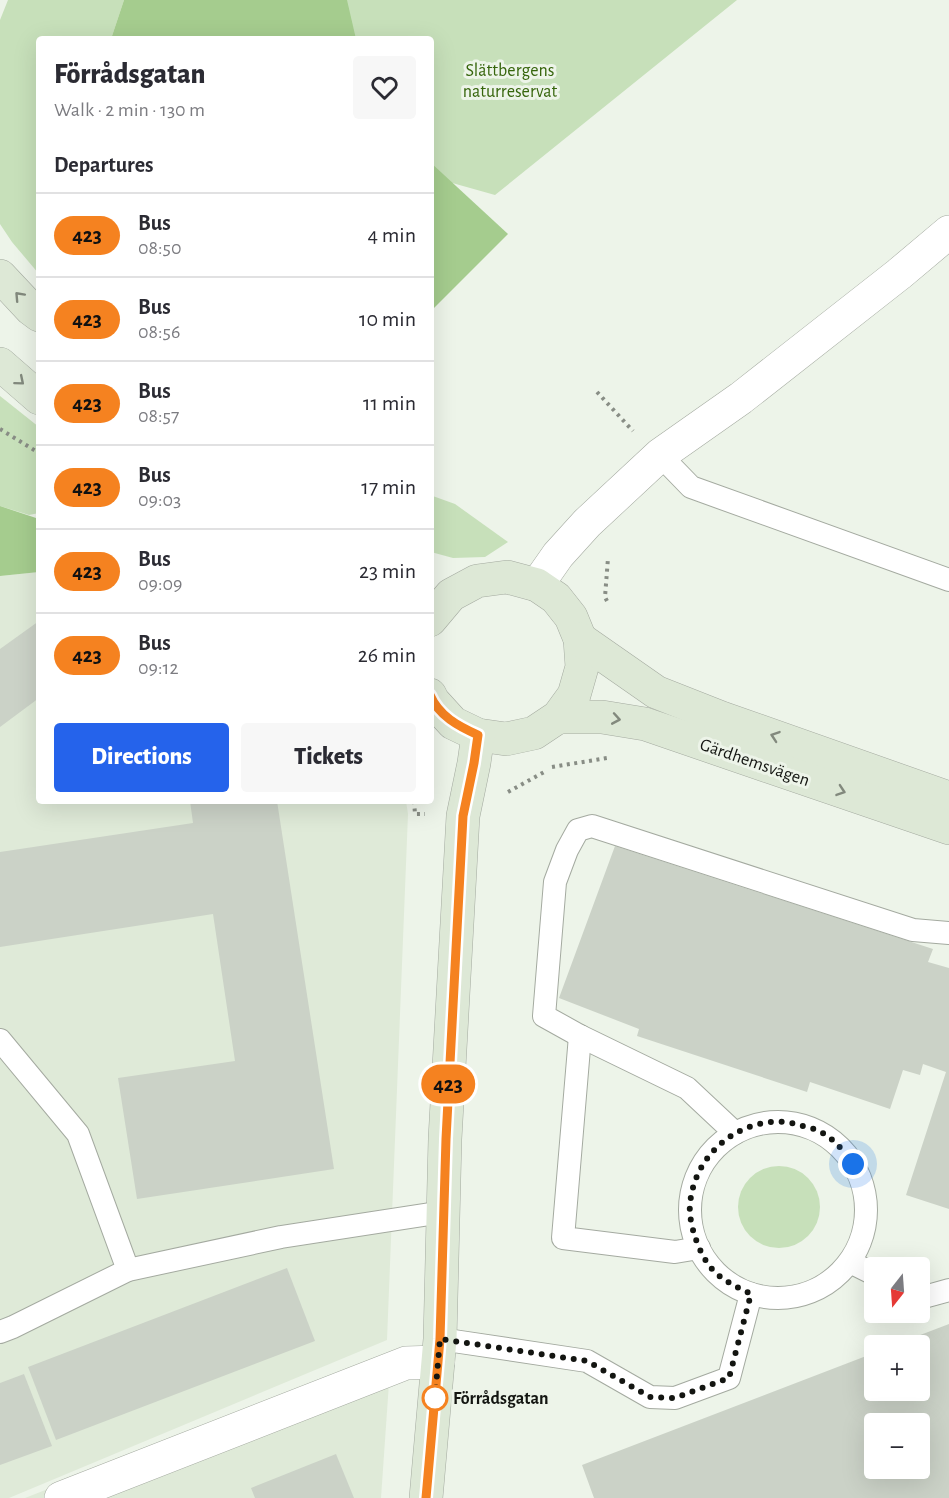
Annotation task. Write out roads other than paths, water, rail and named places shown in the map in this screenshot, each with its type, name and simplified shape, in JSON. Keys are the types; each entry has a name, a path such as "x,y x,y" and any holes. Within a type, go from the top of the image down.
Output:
{"main road":[{"path":"0,276 36,313"},
{"path":"0,364 36,395"},
{"path":"434,609 441,589 507,577 537,585 556,598 572,617 580,639 582,667 574,695 558,717 534,733 506,739 478,735 453,723 434,702"},
{"name":"Gärdhemsvägen","path":"580,639 656,692 722,718 949,798"},
{"name":"Gärdhemsvägen","path":"558,717 602,717 645,724 949,828"},
{"path":"426,1498 439,1350 446,1139 463,816 478,735"}],"street":[{"path":"537,585 558,555 587,523 660,455 741,398 949,232"},
{"path":"61,1498 439,1350"}],"lane":[{"path":"660,455 691,487 949,580"},
{"path":"735,1133 687,1088 544,1016 555,882 567,850 578,830 592,826 914,930 949,933"},
{"path":"580,1036 563,1238 675,1252 699,1248"},
{"path":"0,1040 78,1134 128,1270"},
{"path":"763,1122 793,1122 821,1132 845,1151 861,1176 867,1206 863,1235 850,1262 830,1282 806,1294 778,1299 751,1294 730,1284 712,1268 699,1248 691,1223 691,1197 699,1171 714,1150 735,1133 763,1122"},
{"path":"0,1332 128,1270 281,1237 444,1212"},
{"path":"850,1262 864,1269"},
{"path":"930,1295 949,1290"},
{"path":"439,1350 587,1361 650,1397 675,1398 729,1378 751,1294"}],"place":[{"name":"Förrådsgatan","path":"435,1398"}],"park label":[{"name":"Slättbergens naturreservat","path":"510,80"}]}
